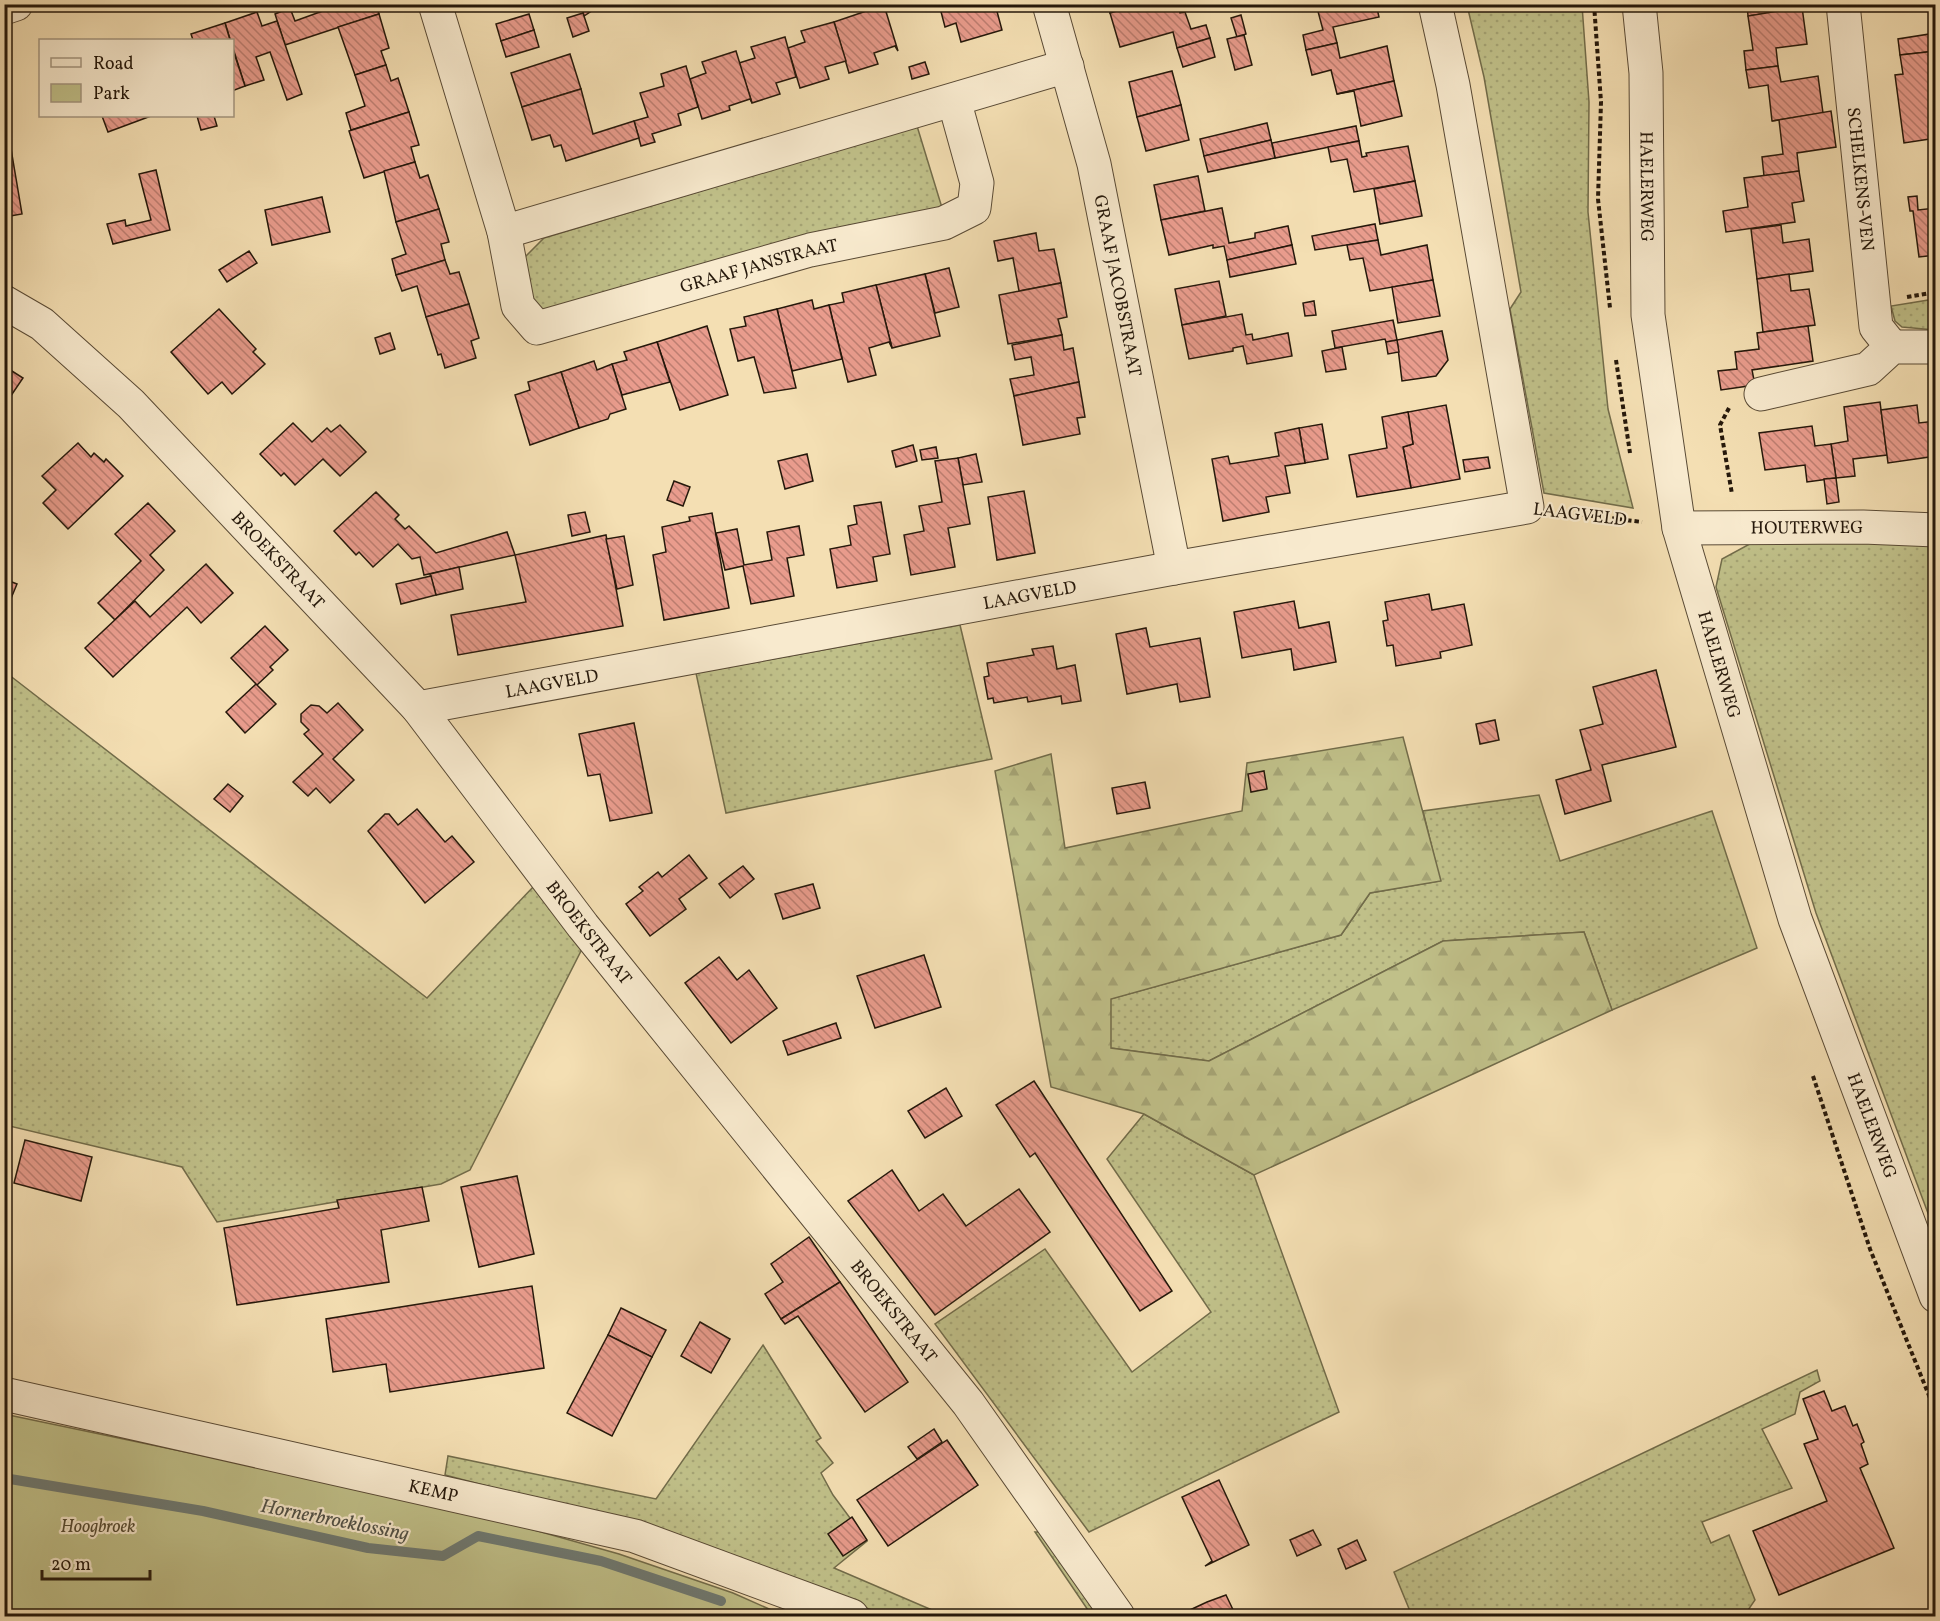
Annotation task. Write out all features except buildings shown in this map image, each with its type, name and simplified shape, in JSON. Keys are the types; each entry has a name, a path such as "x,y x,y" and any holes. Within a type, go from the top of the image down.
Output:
{"street":[{"path":"4,8 16,4"},
{"name":"GRAAF JANSTRAAT","path":"435,4 504,232 518,306 537,328 810,250 944,223 974,208 977,183 954,100"},
{"name":"GRAAF JACOBSTRAAT","path":"1049,4 1094,164 1174,568"},
{"path":"1435,4 1453,86 1527,507"},
{"name":"HAELERWEG","path":"1639,4 1646,73 1648,315 1679,528 1795,919 1935,1296"},
{"name":"SCHELKENS-VEN","path":"1843,4 1876,327 1892,347"},
{"path":"504,232 1067,66"},
{"name":"BROEKSTRAAT","path":"4,302 42,324 131,404 418,708 584,926 968,1403 1118,1617"},
{"path":"1761,394 1868,369 1892,347 1935,347"},
{"name":"LAAGVELD","path":"418,708 1174,568 1527,507"},
{"name":"HOUTERWEG","path":"1679,528 1863,527 1935,530"},
{"name":"KEMP","path":"4,1394 635,1536 852,1617"}],"path":[{"path":"1737,527 1720,425 1733,402 1761,394"},
{"name":"LAAGVELD","path":"1527,507 1643,522"}],"green space":[{"path":"1467,5 1582,5 1589,102 1588,212 1608,409 1633,508 1544,493 1510,309 1521,292 1484,77"},
{"path":"917,126 943,211 549,316 532,309 525,257 544,238"},
{"path":"1935,299 1935,330 1902,327 1895,321 1891,306"},
{"path":"1757,540 1935,545 1935,1232 1816,913 1716,587 1722,559"},
{"path":"960,625 992,759 726,813 696,673"},
{"path":"4,671 427,998 536,884 584,945 470,1170 441,1184 217,1222 182,1167 5,1125"},
{"path":"1403,737 1441,881 1370,893 1341,935 1111,999 1111,1048 1209,1061 1443,941 1584,932 1612,1010 1254,1175 1144,1114 1051,1087 995,771 1051,754 1065,848 1242,811 1247,763"},
{"path":"1539,795 1560,861 1712,811 1757,948 1612,1010 1584,932 1443,941 1209,1061 1110,1048 1110,999 1341,935 1370,893 1440,881 1423,811"},
{"path":"1144,1114 1254,1175 1339,1412 1089,1532 935,1324 1045,1249 1132,1372 1211,1312 1107,1159"},
{"path":"763,1345 821,1438 816,1441 833,1463 821,1473 833,1495 867,1541 834,1568 946,1616 887,1616 771,1571 629,1523 445,1475 448,1456 656,1499"},
{"path":"1817,1370 1820,1381 1800,1392 1795,1414 1762,1429 1792,1488 1702,1522 1711,1543 1729,1535 1755,1600 1744,1616 1412,1616 1394,1572"},
{"name":"Hoogbroek","path":"4,1414 467,1511 619,1554 733,1593 785,1616 5,1616"},
{"path":"1035,1532 1047,1532 1106,1616 1092,1616"}],"waterway":[{"name":"Hornerbroeklossing","path":"4,1478 203,1511 368,1548 443,1556 478,1536 601,1561 721,1601"}]}
